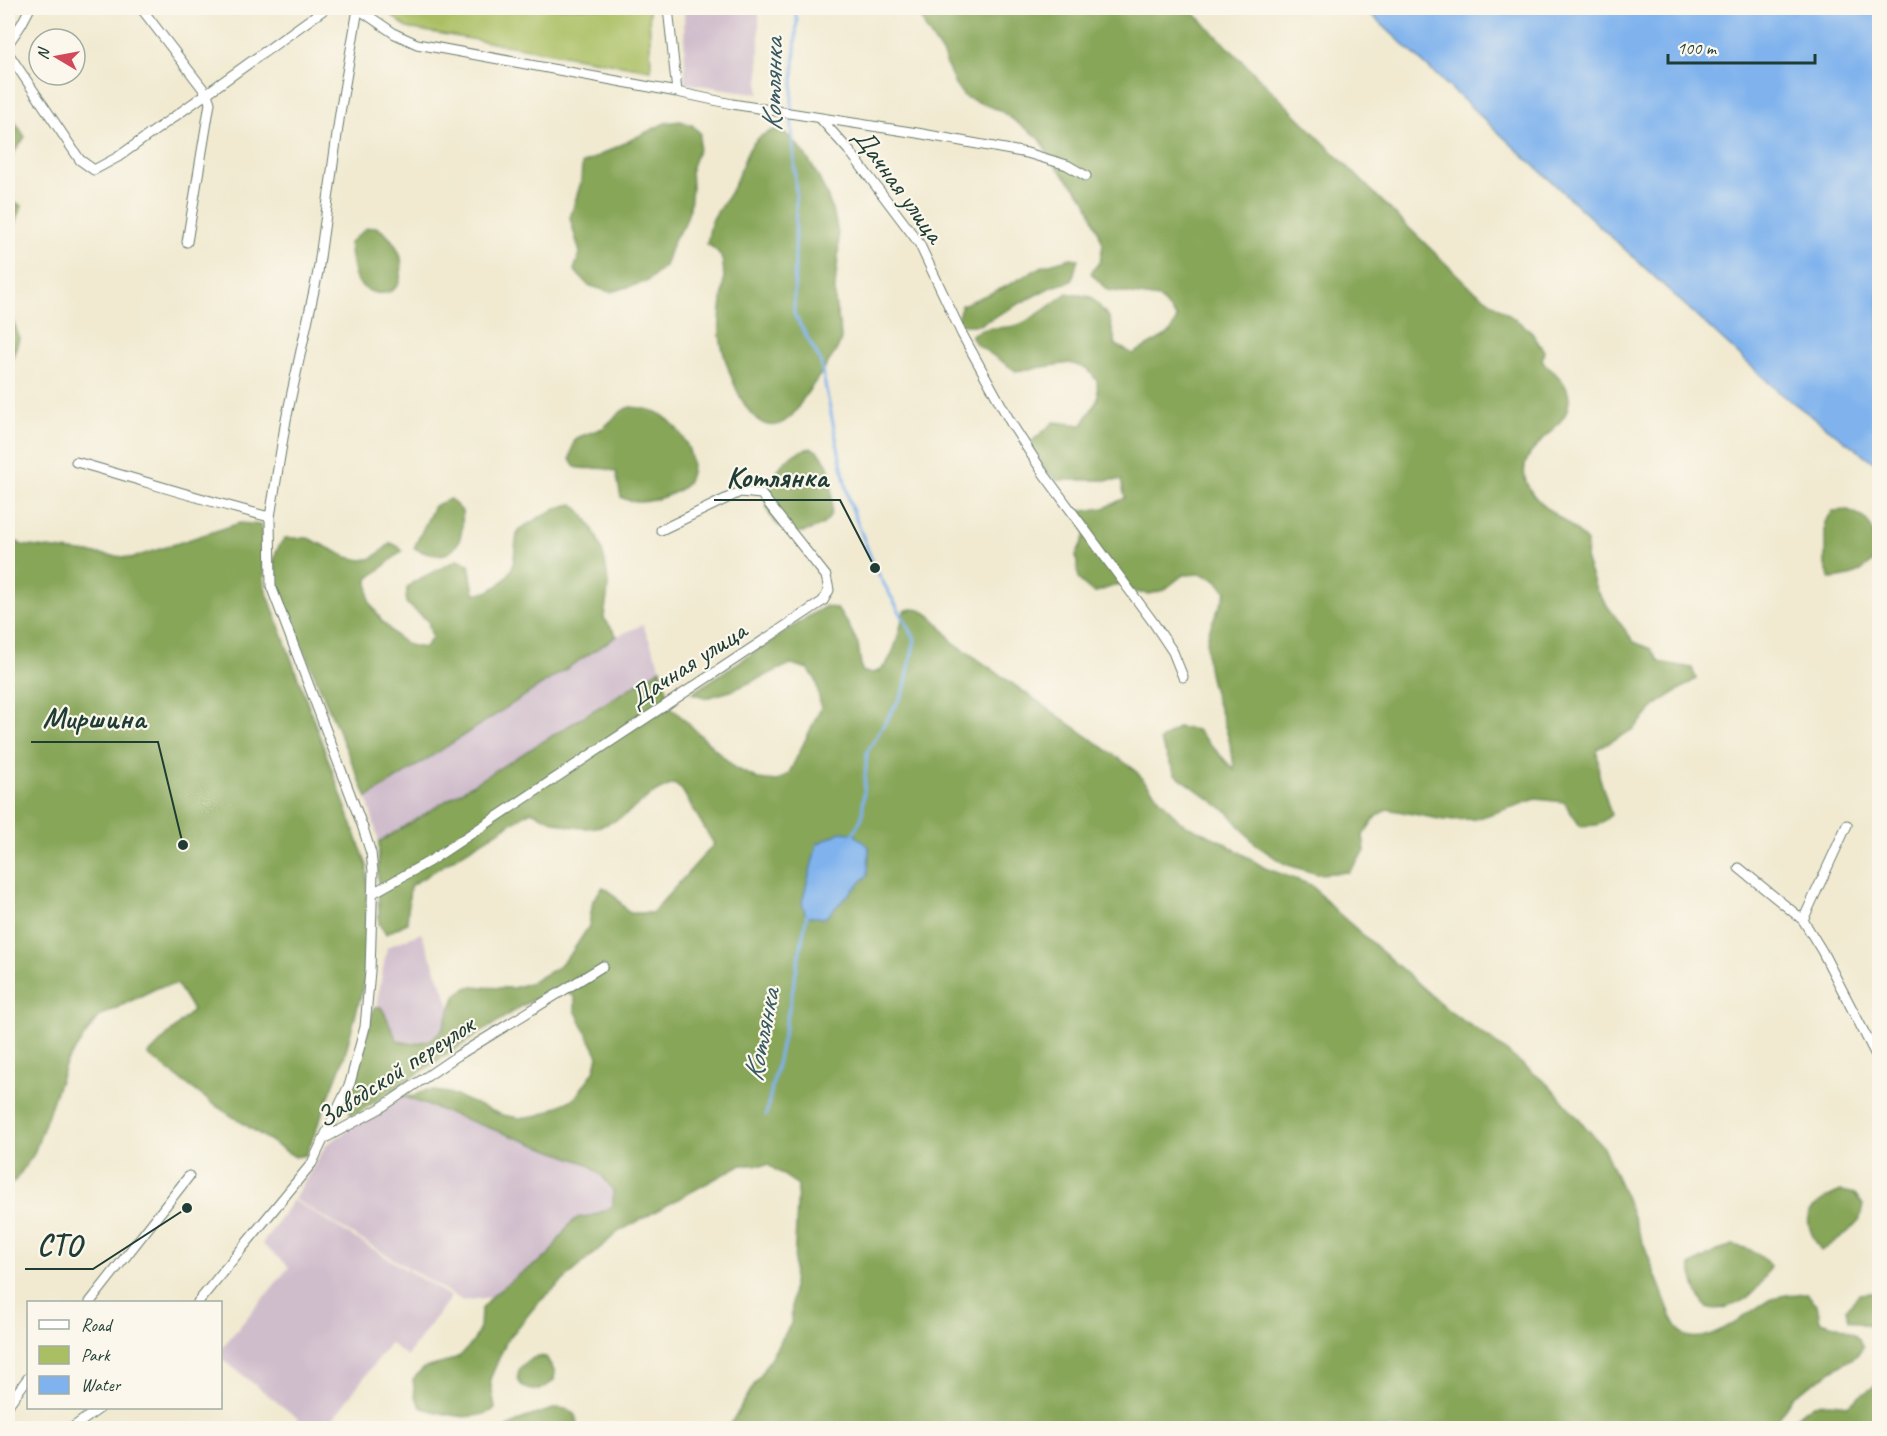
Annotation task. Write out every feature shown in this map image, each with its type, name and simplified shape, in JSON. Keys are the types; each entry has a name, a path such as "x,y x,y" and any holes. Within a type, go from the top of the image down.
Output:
{"street":[{"path":"8,44 30,8"},
{"path":"141,8 207,94 210,104 187,242"},
{"path":"8,53 80,160 94,170 118,157 326,8"},
{"path":"325,1138 350,1083 365,1027 373,893 370,853 362,825 271,586 270,517 286,420 318,272 340,113 358,8 395,34 417,44 732,104 918,133 1027,153 1067,165 1086,176"},
{"path":"668,8 677,92"},
{"name":"Дачная улица","path":"820,118 851,153 920,243 962,334 1011,423 1044,474 1173,651 1184,677"},
{"path":"76,462 139,479 205,501 270,517"},
{"name":"Дачная улица","path":"373,893 430,861 823,601 829,590 826,576 761,494 740,492 661,530"},
{"path":"1803,920 1847,825"},
{"path":"1739,868 1803,920 1822,951 1880,1063"},
{"name":"Заводской переулок","path":"199,1301 297,1183 312,1163 325,1138 379,1109 457,1056 603,966"},
{"path":"91,1301 189,1176"},
{"path":"8,1405 27,1379"},
{"path":"16,1393 27,1393"},
{"path":"72,1428 97,1409"}],"shaded area":[{"path":"684,8 759,8 759,94 685,83"},
{"path":"643,625 661,669 379,842 367,798 617,636"},
{"path":"421,933 462,1036 364,1073 387,947"},
{"path":"402,1096 588,1164 603,1177 613,1190 613,1207 594,1215 577,1218 547,1257 517,1276 491,1297 463,1301 294,1199 327,1144"},
{"path":"293,1200 451,1297 407,1356 390,1343 326,1428 310,1428 222,1359 222,1348 289,1267 262,1244"}],"green space":[{"path":"383,8 649,8 651,70 407,28"},
{"path":"917,8 1189,8 1470,287 1530,330 1544,351 1542,361 1563,382 1569,400 1566,414 1535,447 1527,459 1524,472 1529,488 1541,503 1587,542 1586,561 1597,592 1634,642 1651,649 1659,662 1692,668 1696,679 1657,704 1634,729 1597,749 1599,775 1611,815 1598,825 1580,826 1564,802 1536,799 1476,819 1444,820 1387,809 1375,818 1363,835 1365,851 1349,872 1317,874 1285,864 1256,845 1229,813 1175,774 1160,741 1178,727 1197,730 1234,770 1228,736 1208,669 1207,652 1209,630 1226,592 1217,580 1201,574 1183,575 1164,590 1149,594 1134,592 1122,583 1094,593 1079,580 1076,555 1086,533 1075,512 1104,508 1125,498 1121,480 1057,480 1032,461 1027,452 1031,442 1054,422 1082,425 1098,399 1097,381 1088,369 1070,363 1016,371 976,344 971,335 982,330 1025,322 1067,293 1091,297 1109,317 1116,345 1133,354 1170,333 1177,318 1159,298 1107,290 1091,273 1100,261 1103,244 1086,200 1055,165 1039,138 999,110 965,97 955,85 943,55 926,29"},
{"path":"8,111 25,137 8,161"},
{"path":"680,121 692,125 700,133 699,148 691,169 690,208 684,226 674,239 665,266 646,282 610,292 588,285 574,270 580,253 570,218 581,182 582,164 665,123"},
{"path":"778,129 789,137 809,161 831,206 839,242 835,298 841,338 836,351 796,411 776,425 763,424 753,415 735,386 720,333 724,284 722,261 718,252 707,244 712,221 730,193 752,145 758,138"},
{"path":"8,200 22,206 12,233 8,236"},
{"path":"376,227 396,246 402,266 398,285 392,290 381,293 370,291 360,285 352,267 349,243 367,228"},
{"path":"1071,258 1078,259 1072,281 1049,288 979,325 961,325 957,319 962,305 1003,288 1043,266"},
{"path":"8,306 19,338 8,372"},
{"path":"630,407 654,411 662,415 682,436 692,465 686,484 677,491 648,501 630,501 621,497 616,472 575,467 570,459 574,442 579,437 603,428"},
{"path":"812,448 823,457 829,469 832,489 831,513 821,526 794,533 777,524 769,513 766,499 769,485 776,472 787,460 799,452"},
{"path":"450,499 462,511 461,534 453,550 437,555 414,548 434,506"},
{"path":"573,504 588,520 602,552 608,585 604,618 617,636 367,798 273,577 273,566 278,547 285,538 308,538 347,557 362,560 373,558 391,543 399,547 402,551 368,579 369,601 381,620 397,637 408,645 424,648 432,638 428,621 406,603 407,588 413,582 459,559 469,565 474,593 491,590 506,578 512,568 518,530 552,511"},
{"path":"1848,510 1864,518 1872,528 1875,559 1865,569 1855,574 1830,579 1825,565 1825,522 1833,511"},
{"path":"240,523 261,525 265,587 367,866 366,976 344,1058 306,1155 295,1157 213,1104 148,1055 193,1010 177,984 159,987 98,1017 66,1063 34,1154 14,1182 8,1183 8,536 22,545 132,558"},
{"path":"826,606 837,609 858,644 862,671 872,673 881,670 887,663 896,642 904,611 912,609 926,613 938,623 953,642 1134,769 1180,822 1221,841 1265,868 1311,885 1336,911 1449,1011 1492,1040 1551,1087 1603,1147 1625,1196 1672,1318 1682,1333 1691,1337 1702,1337 1726,1327 1775,1298 1807,1294 1817,1304 1820,1321 1851,1332 1863,1347 1857,1355 1793,1396 1772,1428 728,1428 791,1324 798,1185 768,1165 740,1165 618,1232 537,1304 506,1342 490,1379 495,1409 478,1416 459,1416 422,1408 415,1396 413,1379 424,1368 460,1356 473,1342 480,1328 481,1310 491,1297 517,1276 547,1257 568,1226 577,1218 594,1215 613,1207 613,1190 603,1177 588,1164 402,1096 414,1096 426,1090 449,1093 502,1115 520,1118 540,1115 575,1098 594,1071 598,1056 575,1010 575,997 562,990 548,993 523,1005 356,1114 350,1114 350,1100 374,1007 381,1007 398,1041 413,1044 430,1040 442,1030 456,995 468,987 513,988 532,982 558,967 572,952 589,926 593,900 603,887 630,913 652,913 714,844 682,790 674,784 653,794 611,823 599,827 565,825 531,811 410,886 407,923 386,934 379,924 379,842 661,669 671,707 735,768 758,779 777,781 789,773 821,708 816,680 808,669 791,664 731,691 706,698 692,693","holes":["869,847 868,875 825,917"]},
{"path":"1841,1191 1855,1194 1863,1205 1860,1219 1848,1232 1821,1251 1810,1230 1809,1214 1819,1202"},
{"path":"1733,1245 1754,1252 1770,1267 1758,1287 1748,1297 1727,1307 1710,1308 1699,1297 1690,1266 1718,1250"},
{"path":"1879,1292 1879,1329 1849,1320 1846,1309 1860,1294"},
{"path":"538,1356 546,1357 555,1372 554,1380 537,1390 529,1389 519,1382 518,1376 525,1363"},
{"path":"1879,1383 1879,1428 1789,1428 1807,1408 1821,1403 1847,1405"},
{"path":"556,1408 573,1412 578,1428 506,1428 522,1419"}],"water":[{"path":"1364,8 1879,8 1879,466 1780,393"},
{"path":"840,832 853,833 869,847 868,875 825,918 806,916 802,902 817,844"}],"waterway":[{"name":"Котлянка","path":"794,8 797,19 791,113 796,194 794,314 820,360 849,501 875,568 915,639 904,692 867,752 862,817 852,836"},
{"name":"Котлянка","path":"766,1115 807,914"}],"place":[{"name":"Котлянка","path":"875,568"},
{"name":"Миршина","path":"183,845"},
{"name":"СТО","path":"187,1208"}]}
